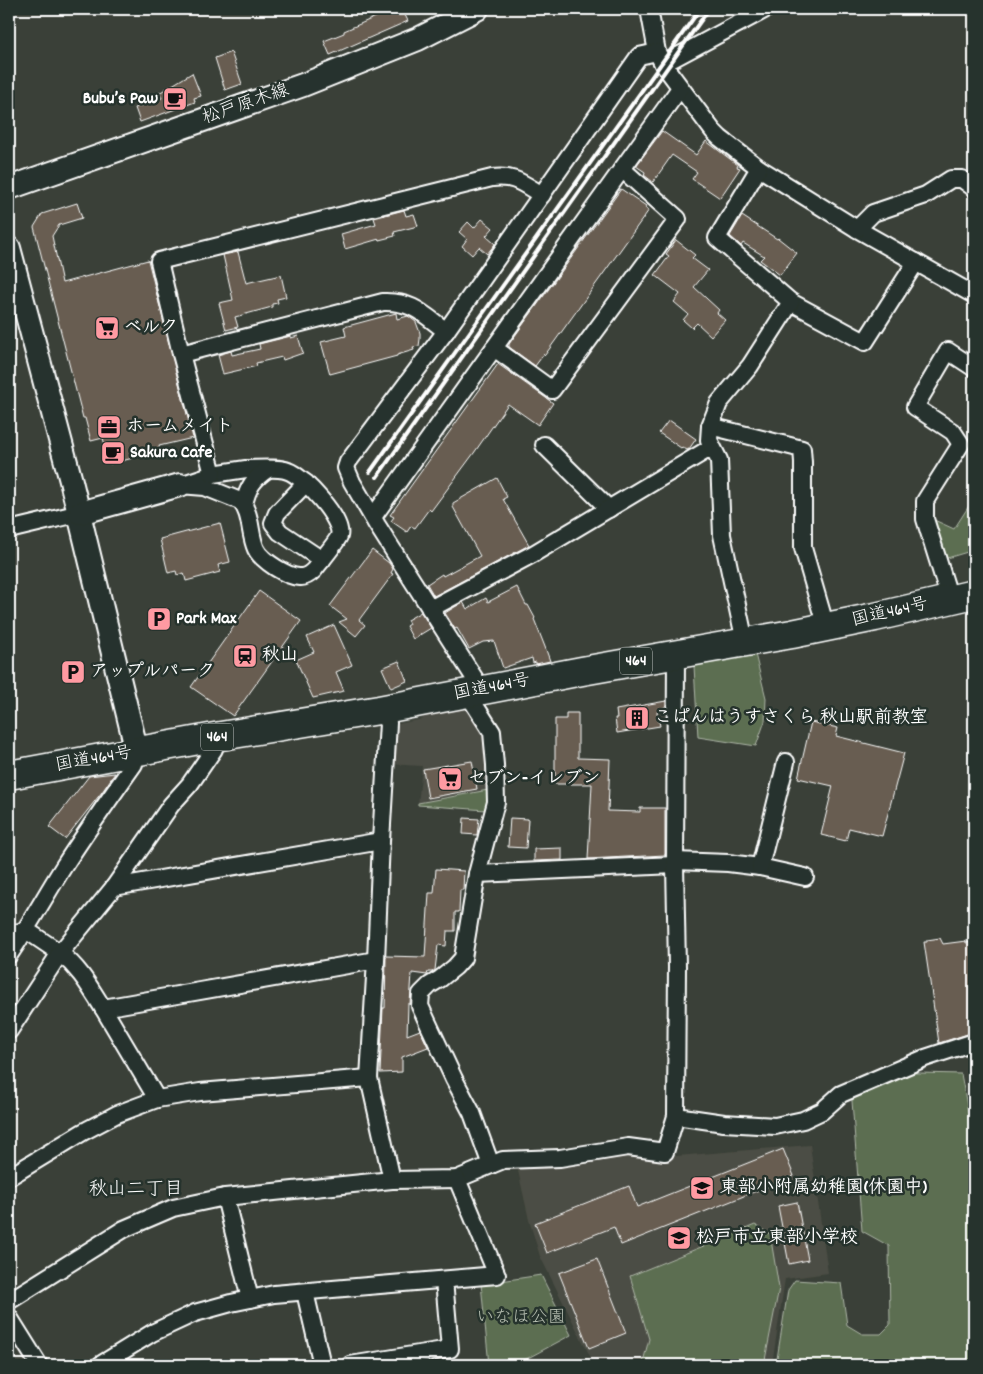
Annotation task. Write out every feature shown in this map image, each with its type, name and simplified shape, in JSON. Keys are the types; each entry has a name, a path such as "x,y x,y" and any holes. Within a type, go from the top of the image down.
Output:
{"highway":[{"name":"国道464号","path":"9,775 136,758 216,737 379,710 822,628 962,596"}],"street":[{"name":"松戸原木線","path":"9,188 303,84 418,39 477,9"},
{"path":"649,9 660,58 680,88 720,138 760,168 857,229 974,295"},
{"path":"491,1165 472,1113 420,1006 422,994 455,968 462,958 477,874 496,802 496,765 492,732 474,691 430,609 352,482 346,468 348,462 446,331 639,56 660,58 766,9"},
{"path":"373,517 680,88"},
{"path":"760,168 717,238 791,302 865,342 916,262"},
{"path":"494,348 552,390 678,219 622,169"},
{"path":"213,474 159,261 492,178 513,178 542,195"},
{"path":"857,229 873,213 926,195 951,179 962,179 974,188"},
{"path":"9,248 80,513 136,758 63,868 9,955"},
{"path":"182,354 382,302 407,304 446,331"},
{"path":"745,642 722,535 719,460 709,440 710,426 719,403 750,366 791,302"},
{"path":"962,596 925,519 925,501 961,444 953,432 915,407 948,351 974,368"},
{"path":"710,426 802,449 803,548 823,617 822,628"},
{"path":"544,445 609,509"},
{"path":"430,609 533,554 712,447"},
{"path":"9,530 80,513 213,474 246,468 288,470 306,483 332,515 339,528 339,536 309,575 301,577 287,574 266,560 256,549 244,506 240,501 205,487 180,485"},
{"path":"244,506 250,486 268,469"},
{"path":"306,483 277,513 274,522 280,532 322,560"},
{"path":"9,1301 124,1229 173,1208 225,1197 392,1180 457,1179 503,1160 560,1158 628,1147 665,1152 676,1116 676,654"},
{"path":"379,710 388,723 369,1078 392,1180"},
{"path":"9,1031 60,953 114,887 214,749"},
{"path":"760,867 786,762"},
{"path":"114,887 381,841"},
{"path":"477,874 675,863 728,863 760,867 804,878"},
{"path":"9,935 26,930"},
{"path":"26,930 60,953 81,973 157,1099"},
{"path":"103,1008 376,960"},
{"path":"676,1116 724,1123 775,1126 803,1120 822,1111 841,1094 925,1058 974,1042"},
{"path":"9,1177 83,1132 117,1114 157,1099 200,1092 369,1078"},
{"path":"100,1365 152,1333 195,1313 250,1299 274,1294 497,1276 457,1179"},
{"path":"225,1197 250,1299"},
{"path":"350,1365 450,1349 444,1280"},
{"path":"305,1292 322,1365"},
{"path":"9,1317 39,1365"}],"shaded area":[{"path":"463,704 477,718 484,738 488,790 418,805 422,766 388,764 390,731 397,724 423,719 424,712"},
{"name":"松戸市立東部小学校","path":"810,1145 828,1273 785,1279 772,1365 590,1365 592,1360 540,1256 529,1220 517,1166 658,1150 659,1158"}],"green space":[{"path":"974,498 974,550 944,559 932,519 954,529"},
{"path":"755,654 766,698 765,721 756,746 698,737 694,666"},
{"path":"488,790 486,810 418,805 418,803"},
{"path":"878,1072 961,1074 974,1143 974,1359 960,1365 776,1365 788,1290 795,1280 841,1283 847,1325 862,1334 881,1334 890,1325 889,1246 862,1231 851,1088"},
{"path":"755,1225 770,1234 779,1288 764,1365 640,1365 643,1362 649,1339 630,1276"},
{"name":"いなほ公園","path":"541,1275 571,1335 515,1365 489,1365 481,1284"}],"building":[{"path":"394,9 402,9 408,21 330,55 324,41"},
{"path":"231,52 242,84 225,90 215,58"},
{"path":"192,73 201,96 194,98 195,102 140,122 135,108 162,98 159,93"},
{"path":"662,131 696,155 706,141 738,165 737,167 740,168 720,198 692,179 697,172 672,155 653,182 644,175 645,172 636,166"},
{"path":"621,189 649,210 545,355 535,366 509,347 509,344"},
{"path":"77,203 82,218 59,225 52,236 62,283 148,260 193,438 159,446 160,451 110,464 103,438 91,441 85,418 83,418 34,227 42,214"},
{"path":"404,210 406,216 414,214 418,226 394,232 395,236 345,249 341,234 376,224 374,218"},
{"path":"742,216 778,238 797,253 780,275 760,260 764,256 743,243 741,246 730,236"},
{"path":"482,219 493,228 486,236 495,244 487,254 479,247 472,255 462,246 467,239 459,232 468,222 474,228"},
{"path":"676,240 695,255 692,258 708,270 694,287 719,310 717,313 725,320 711,336 697,323 692,328 683,320 688,314 674,302 680,294 655,275 669,256 666,254"},
{"path":"238,252 246,283 281,275 286,297 277,299 278,303 272,304 272,307 235,317 238,327 226,330 219,303 233,300 223,255"},
{"path":"396,313 397,319 408,316 416,322 420,333 419,346 413,347 414,350 397,356 330,374 321,342 346,336 344,327"},
{"path":"291,336 291,338 298,336 303,353 283,360 282,357 256,363 257,366 223,374 218,355 231,351 232,355 260,349 259,344"},
{"path":"498,364 553,403 538,425 508,404 431,511 429,509 415,528 411,526 407,532 391,521 394,517 390,515"},
{"path":"669,420 696,439 689,449 681,448 659,433"},
{"path":"497,478 507,497 503,499 529,545 434,596 427,584 442,574 443,576 480,556 453,507 453,503"},
{"path":"220,523 230,562 218,565 220,572 186,581 184,573 177,575 176,571 168,573 160,539"},
{"path":"372,550 389,563 393,569 391,573 393,574 359,620 365,625 356,636 339,622 347,619 330,606"},
{"path":"517,587 535,618 550,661 536,664 536,662 533,663 532,658 503,668 494,641 483,642 469,649 457,628 455,629 445,613 463,602 467,609 486,598 488,602"},
{"path":"259,591 301,621 233,716 191,687"},
{"path":"421,612 431,628 413,639 406,626 409,624 407,620"},
{"path":"334,625 352,665 336,672 344,691 313,698 296,660 314,652 307,637"},
{"path":"399,661 407,681 391,688 382,668"},
{"name":"こぱんはうすさくら 秋山駅前教室","path":"666,701 666,706 657,712 660,726 617,733 616,710"},
{"path":"566,713 578,713 578,758 610,759 608,811 640,812 640,808 665,808 665,855 588,859 592,784 555,784 555,719 566,719"},
{"path":"811,722 838,728 836,736 904,753 882,836 849,828 846,841 821,835 833,786 798,778"},
{"name":"セブン-イレブン","path":"472,761 477,789 428,798 423,769"},
{"path":"115,773 65,839 49,827 89,776"},
{"path":"464,818 479,819 477,835 463,834"},
{"path":"510,818 528,819 526,848 508,847"},
{"path":"562,848 562,860 534,861 534,849"},
{"path":"436,869 464,871 463,890 460,890 459,912 455,912 455,931 447,931 446,946 438,945 435,970 428,972 427,975 412,973 407,1035 420,1030 428,1047 402,1057 402,1072 380,1073 383,1008 385,1008 386,956 425,957 429,893 434,893"},
{"path":"940,938 943,944 966,941 966,943 974,942 974,1032 939,1043 924,942"},
{"path":"783,1149 794,1176 621,1245 614,1227 547,1253 535,1223 629,1186 637,1207"},
{"path":"797,1202 808,1260 789,1264 778,1206"},
{"path":"597,1259 626,1333 589,1348 559,1273"}],"railway":[{"path":"370,472 700,9"},
{"path":"377,477 709,9"}],"place":[{"name":"Bubu’s Paw","path":"175,99"},
{"name":"ベルク","path":"107,328"},
{"name":"ホームメイト","path":"109,427"},
{"name":"Sakura Cafe","path":"113,453"},
{"name":"Park Max","path":"159,619"},
{"name":"秋山","path":"245,656"},
{"name":"アップルパーク","path":"73,672"},
{"name":"こぱんはうすさくら 秋山駅前教室","path":"637,718"},
{"name":"セブン-イレブン","path":"450,779"},
{"name":"東部小附属幼稚園(休園中)","path":"702,1188"},
{"name":"松戸市立東部小学校","path":"679,1238"}],"district":[{"name":"秋山二丁目","path":"136,1190"}]}
